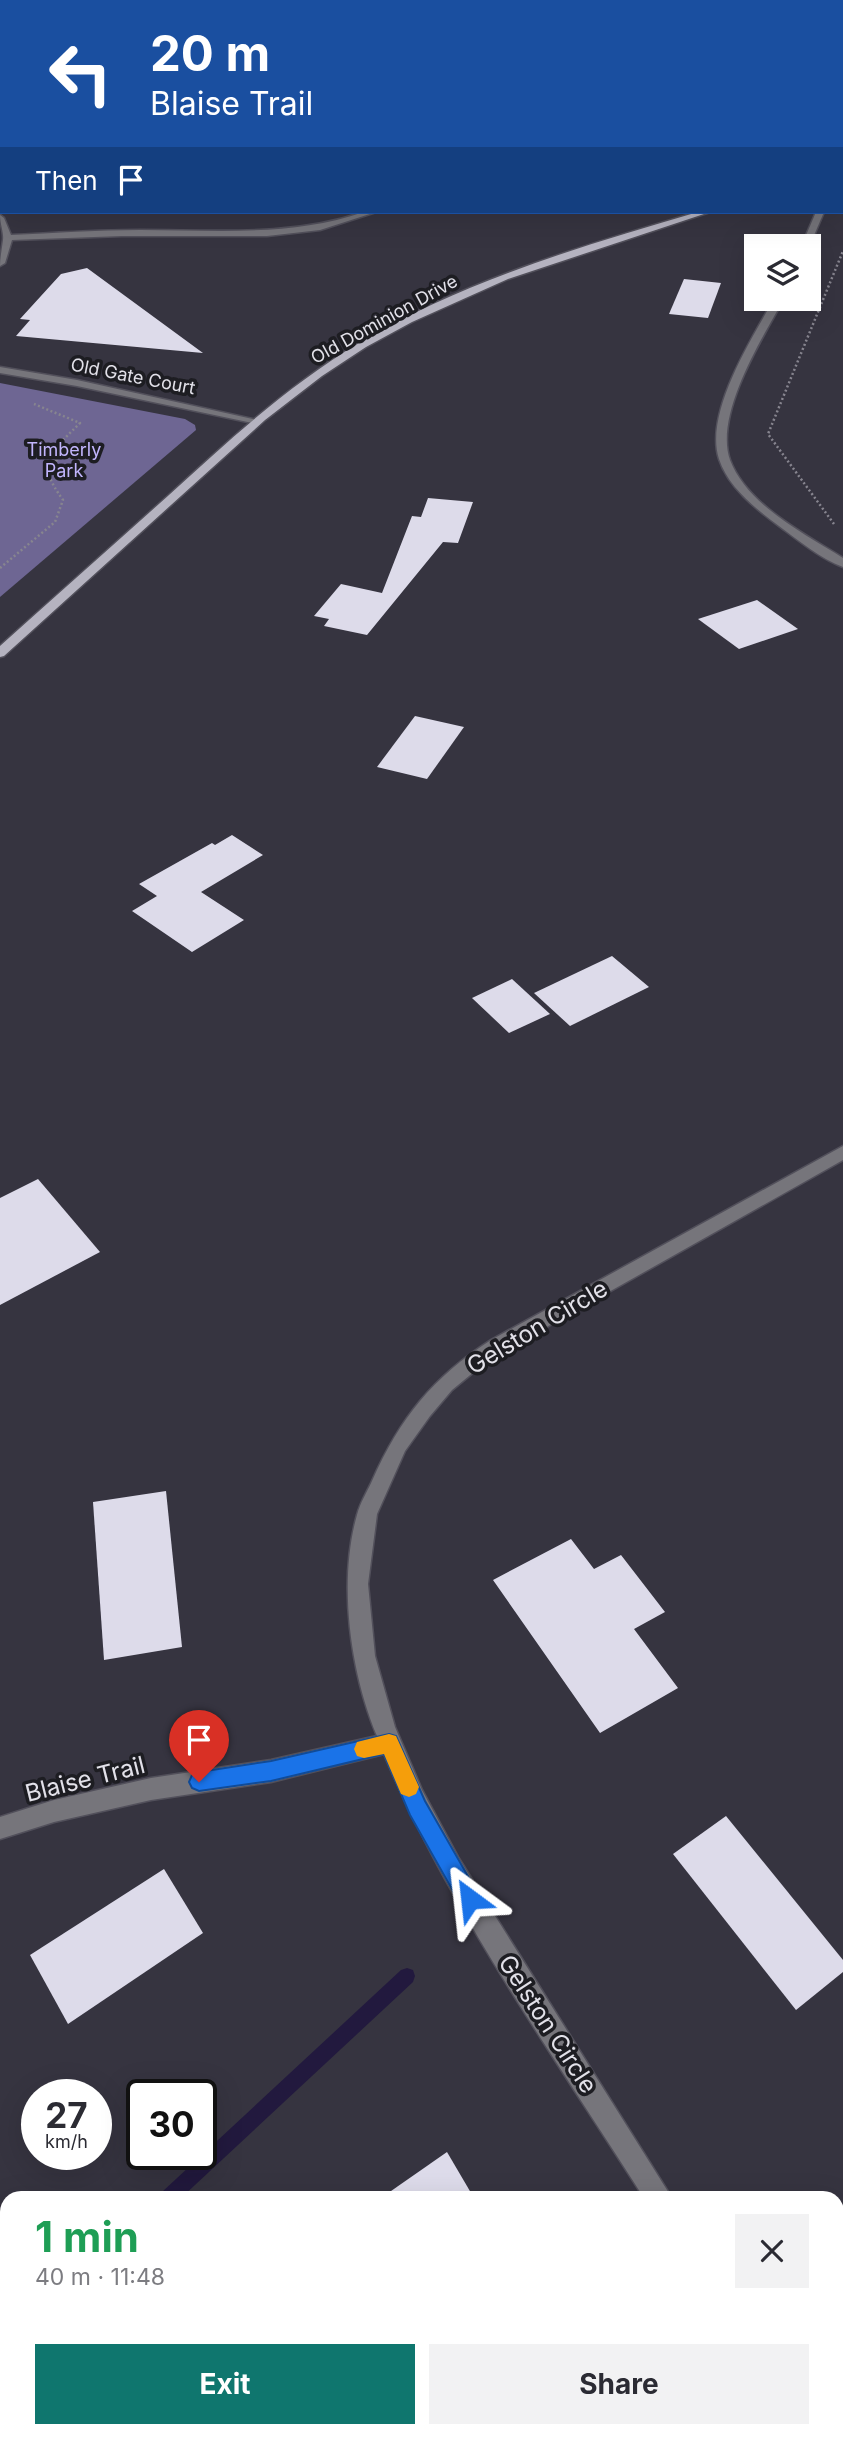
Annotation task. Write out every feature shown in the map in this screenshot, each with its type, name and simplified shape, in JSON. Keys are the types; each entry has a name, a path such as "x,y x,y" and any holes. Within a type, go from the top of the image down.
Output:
{"main road":[{"name":"Old Dominion Drive","path":"0,653 257,421 340,360 453,299 533,266 700,214"}],"street":[{"path":"8,238 122,233 278,234 330,226 367,214"},
{"path":"811,234 819,214"},
{"path":"0,218 8,238 0,263"},
{"path":"772,311 731,393 721,441 724,459 734,478 751,497 843,563"},
{"name":"Old Gate Court","path":"0,370 77,383 257,421"},
{"name":"Gelston Circle","path":"655,2191 483,1922 418,1808 389,1743 365,1660 356,1579 362,1528 382,1471 414,1421 454,1378 497,1346 771,1195 843,1152"},
{"name":"Blaise Trail","path":"0,1828 54,1811 151,1789 271,1771 389,1743"}],"path":[{"path":"838,529 768,434 843,251"},
{"path":"0,568 55,522 63,500 49,480 49,469 62,452 64,440 80,423 29,402"}],"green space":[{"name":"Timberly Park","path":"0,383 185,419 195,425 196,430 0,597"}],"building":[{"path":"87,268 203,353 16,336 30,320 20,319 61,274"},
{"path":"684,279 721,283 708,318 669,314"},
{"path":"428,498 473,502 458,543 443,542 367,635 324,626 329,619 314,616 341,584 382,593 412,516 421,517"},
{"path":"757,600 798,629 739,649 698,619"},
{"path":"415,716 464,727 427,779 377,767"},
{"path":"232,835 263,855 201,892 244,920 192,952 132,911 157,896 139,884 212,843 215,845"},
{"path":"612,956 649,987 570,1026 534,993"},
{"path":"512,979 550,1014 509,1033 472,998"},
{"path":"38,1179 100,1252 0,1305 0,1198"},
{"path":"166,1491 182,1647 104,1660 93,1502"},
{"path":"571,1539 594,1569 621,1555 665,1612 634,1629 678,1688 600,1733 493,1580"},
{"path":"726,1816 843,1960 843,1972 796,2010 673,1854"},
{"path":"164,1869 203,1933 68,2024 30,1955"},
{"path":"447,2152 470,2191 391,2191"}],"waterway":[{"path":"176,2191 407,1976"}],"slow traffic":[{"path":"364,1749 389,1743 409,1787"}],"route":[{"path":"199,1782 271,1771 389,1743 418,1808 470,1899"}]}
